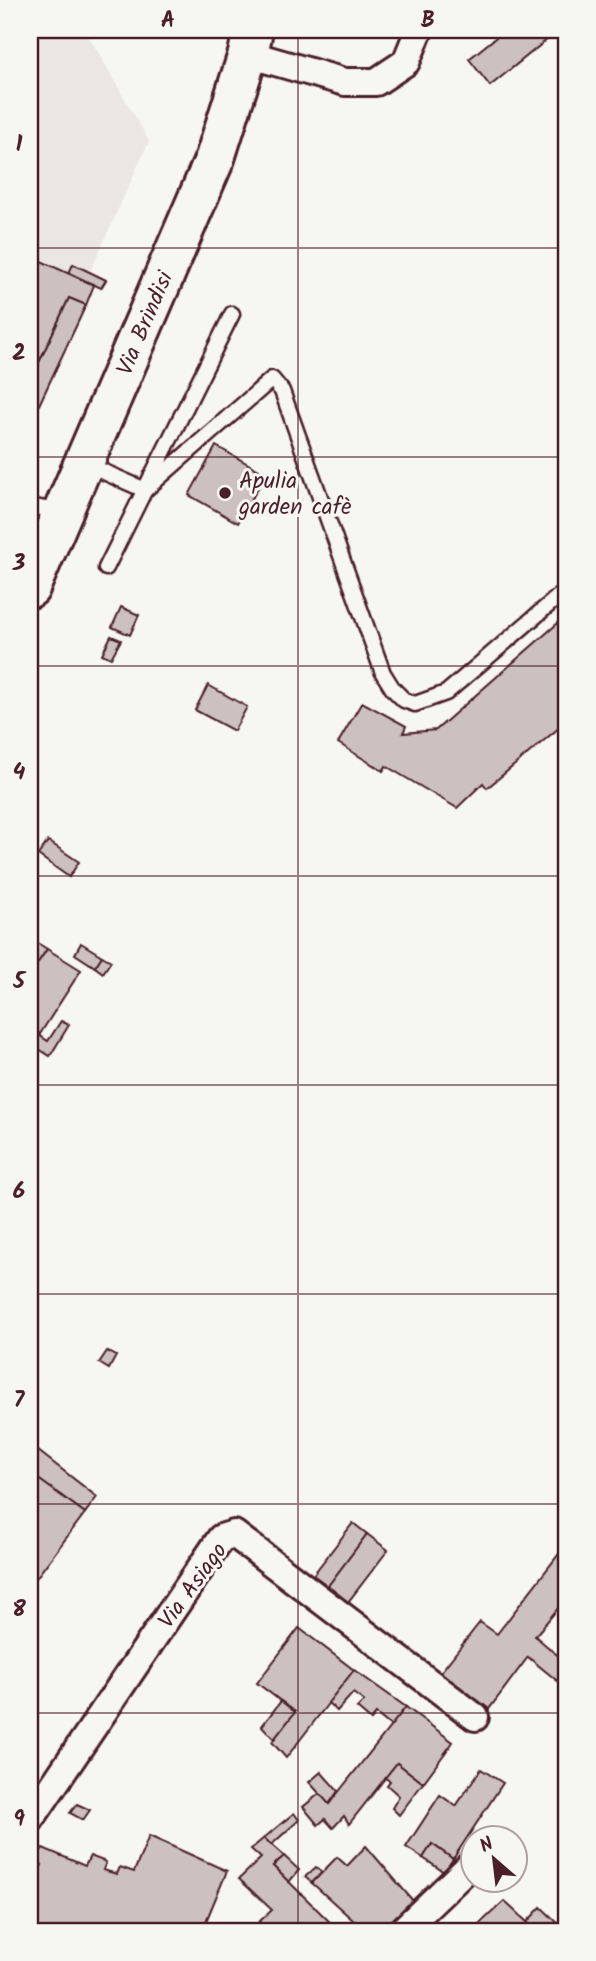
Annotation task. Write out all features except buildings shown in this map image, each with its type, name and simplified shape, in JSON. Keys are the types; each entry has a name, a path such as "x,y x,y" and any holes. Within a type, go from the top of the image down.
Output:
{"main road":[{"name":"Via Brindisi","path":"30,588 46,509 84,463 215,158 250,42"}],"street":[{"path":"250,42 345,82 376,82 406,62 419,30"},
{"name":"Via Asiago","path":"30,1820 221,1538 234,1534 475,1717"},
{"path":"402,1931 460,1875"}],"lane":[{"path":"106,568 232,314"},
{"path":"145,491 272,379 282,391 383,673 404,700 415,704 446,693 566,590"},
{"path":"84,463 145,491"}],"shaded area":[{"path":"30,30 85,30 149,141 30,404"}],"place":[{"name":"Apulia garden cafè","path":"225,493"}]}
